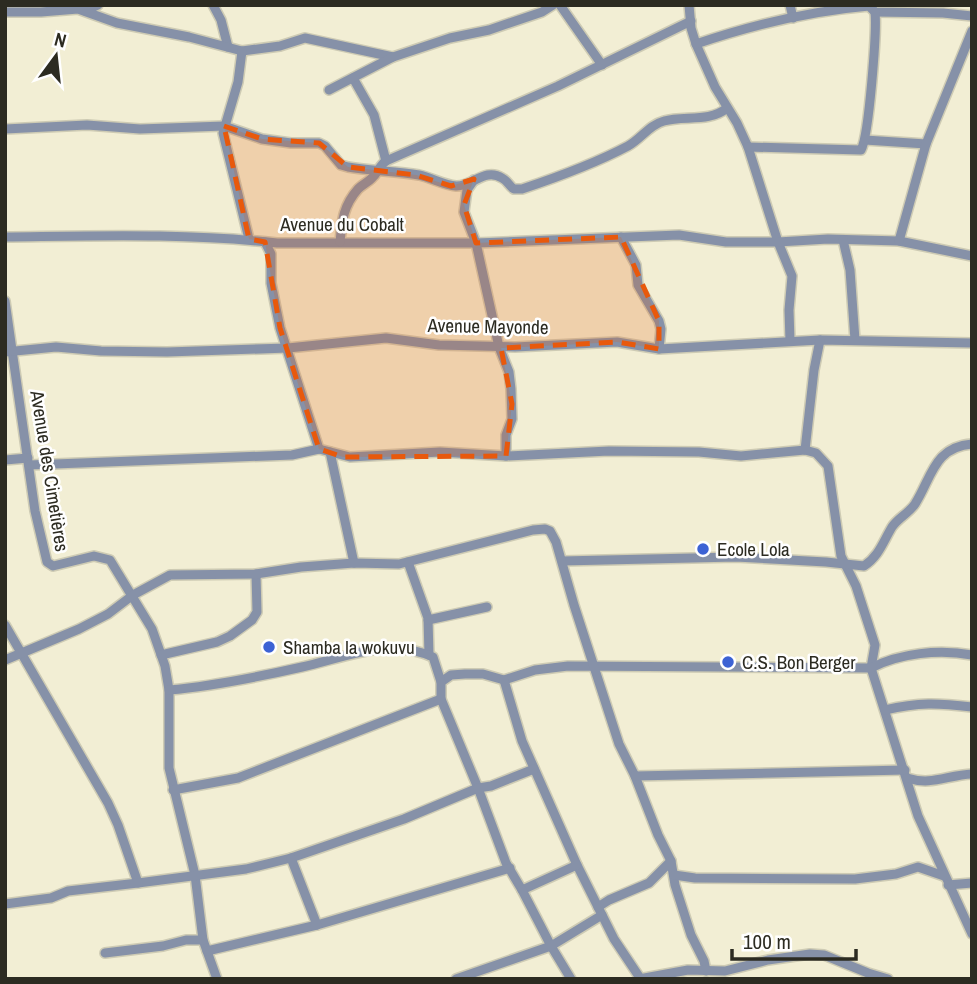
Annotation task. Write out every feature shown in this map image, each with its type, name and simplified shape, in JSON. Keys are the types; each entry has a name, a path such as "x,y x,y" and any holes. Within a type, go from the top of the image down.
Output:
{"street":[{"path":"85,11 99,5"},
{"path":"213,5 221,20 228,47"},
{"path":"329,90 393,57 450,38 489,30 542,12 553,5"},
{"path":"560,5 602,65"},
{"path":"690,5 696,44 715,87 748,147 778,242 792,276 790,341"},
{"path":"790,5 793,18"},
{"path":"696,44 754,26 851,6 869,6 875,12 972,16"},
{"path":"5,12 41,12 71,8 117,23 168,32 242,51 280,46 305,38 393,57"},
{"path":"748,147 856,152 861,150 865,140 875,12"},
{"path":"340,242 341,218 348,203 386,161 502,112 691,21"},
{"path":"899,241 926,144 972,31"},
{"path":"242,51 238,82 224,127 224,139 231,157 249,239"},
{"path":"353,78 374,115 386,161"},
{"path":"5,129 87,125 140,129 224,127 262,139 320,143 326,146 341,165 433,178 451,186 461,186 474,179 494,175 503,178 514,189 522,189 610,155 632,144 659,122 703,117 723,111 727,107"},
{"path":"865,140 926,144"},
{"path":"474,179 467,190 464,205 499,346 509,372 512,419 506,435 506,456"},
{"name":"Avenue du Cobalt","path":"5,237 160,235 265,242 475,243 679,235 726,242 899,241 972,256"},
{"path":"621,237 636,265 638,285 659,321 659,349"},
{"path":"843,240 852,287 855,340"},
{"path":"265,242 271,254 271,283 280,328 318,449"},
{"name":"Avenue des Cimetières","path":"5,300 8,352 19,391 40,539 48,563 53,566 94,556 110,561 152,629 161,655 169,690 168,747 173,790 195,875 203,940 217,979"},
{"name":"Avenue Mayonde","path":"8,352 56,347 157,352 288,348 386,338 439,345 617,342 659,349 820,340 972,343"},
{"path":"805,450 820,340"},
{"path":"562,561 736,557 864,566 874,558 894,524 914,505 939,459 956,447 972,444"},
{"path":"5,460 264,456 292,455 318,449 350,457 450,452 506,456 667,451 732,456 805,450 816,453 828,467 841,556 856,586 874,645 871,668 922,824 972,934"},
{"path":"330,452 354,563"},
{"path":"5,660 79,629 108,614 133,595 175,574 256,574 354,563 391,565 545,529 552,533 619,744 671,860 691,935 706,971"},
{"path":"408,562 428,620 429,655"},
{"path":"161,655 217,642 251,620 257,612 256,574"},
{"path":"428,620 487,607"},
{"path":"5,625 108,803 138,883"},
{"path":"169,690 240,681 377,649 396,648 435,658 441,682 441,699 506,863 572,979"},
{"path":"441,682 451,676 466,674 483,674 504,680 535,670 568,666 871,668 882,662 921,654 948,652 972,655"},
{"path":"504,680 522,741 577,865 639,978 688,970 738,974 768,960 810,954 824,955 868,974 888,979"},
{"path":"173,790 239,778 441,699"},
{"path":"885,710 922,703 972,707"},
{"path":"5,904 51,898 68,891 246,869 291,858 404,819 478,788 491,786 534,769"},
{"path":"635,776 906,774 926,782 972,774"},
{"path":"291,858 317,925"},
{"path":"456,979 551,946 600,911 608,900 649,883 671,860"},
{"path":"522,890 577,865"},
{"path":"674,875 695,878 855,878 897,874 918,867 944,876"},
{"path":"206,951 317,925 510,868"},
{"path":"948,886 972,883"},
{"path":"105,953 163,946 186,940 203,940"}],"highlighted area":[{"path":"224,126 262,139 319,143 348,167 416,175 451,186 474,179 464,205 476,243 621,237 659,321 659,349 617,342 501,348 512,404 506,456 343,457 319,449 304,409 280,328 265,242 249,239"}],"place":[{"name":"Ecole Lola","path":"703,549"},
{"name":"Shamba la wokuvu","path":"269,647"},
{"name":"C.S. Bon Berger","path":"728,662"}]}
